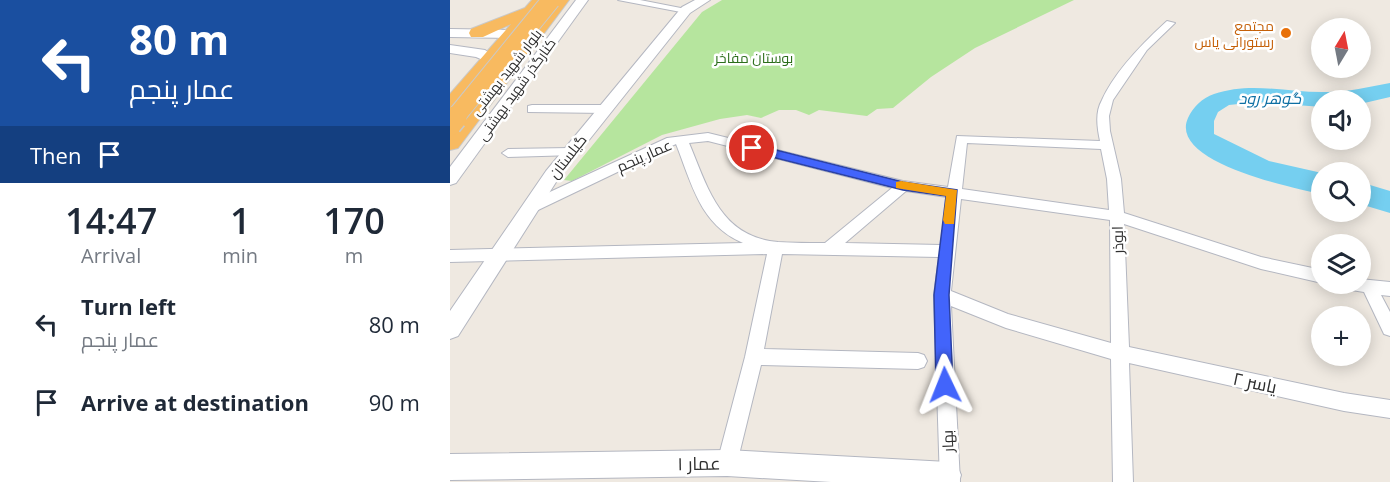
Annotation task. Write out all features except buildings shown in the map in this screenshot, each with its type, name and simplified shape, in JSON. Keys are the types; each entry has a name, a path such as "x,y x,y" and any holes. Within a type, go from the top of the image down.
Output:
{"highway":[{"name":"بلوار شهید بهشتی","path":"450,143 561,0"},
{"name":"بلوار شهید بهشتی","path":"450,105 483,55 510,34 542,1"},
{"path":"477,33 542,1"},
{"path":"450,124 542,1"},
{"path":"510,34 534,34"}],"main road":[{"path":"450,33 510,34"},
{"path":"451,48 483,55"}],"street":[{"name":"کنارگذر شهید بهشتی","path":"450,179 582,0"},
{"path":"622,0 686,10"},
{"name":"گیلستان","path":"450,329 570,152 686,10 704,0"},
{"name":"ابوذر","path":"1123,482 1117,216 1114,179 1106,146 1103,116 1107,100 1143,48 1170,23"},
{"path":"532,109 606,109"},
{"name":"عمار پنجم","path":"531,207 671,141 708,138 903,186 1117,216 1261,263 1311,274"},
{"path":"681,140 709,204 724,226 776,248"},
{"name":"بهار","path":"949,478 942,295 952,193 961,140 1106,146"},
{"path":"508,153 570,152"},
{"path":"830,247 903,186"},
{"path":"450,256 830,247 947,251"},
{"path":"728,463 754,357 776,248"},
{"path":"1371,288 1390,289"},
{"path":"1371,290 1390,329"},
{"name":"یاسر ۲","path":"942,295 1006,321 1120,353 1344,402 1390,409"},
{"path":"754,357 918,361"},
{"name":"عمار ۱","path":"450,466 728,463 949,478"}],"green space":[{"name":"بوستان مفاخر","path":"722,0 1074,0 975,48 931,77 893,108 877,109 867,116 819,110 809,115 796,110 779,110 761,118 747,115 720,119 662,135 572,181 564,180 702,12"}],"waterway":[{"name":"گوهر رود","path":"1311,182 1258,168 1230,156 1200,138 1200,121 1208,107 1221,100 1238,96 1257,95 1326,100 1358,97 1390,90"},
{"name":"گوهر رود","path":"1371,196 1390,202"}],"slow traffic":[{"path":"901,185 952,193 950,220"}],"place":[{"name":"مجتمع رستورانی یاس","path":"1286,33"}],"route":[{"path":"752,148 903,186 952,193 942,295 945,385"}]}
